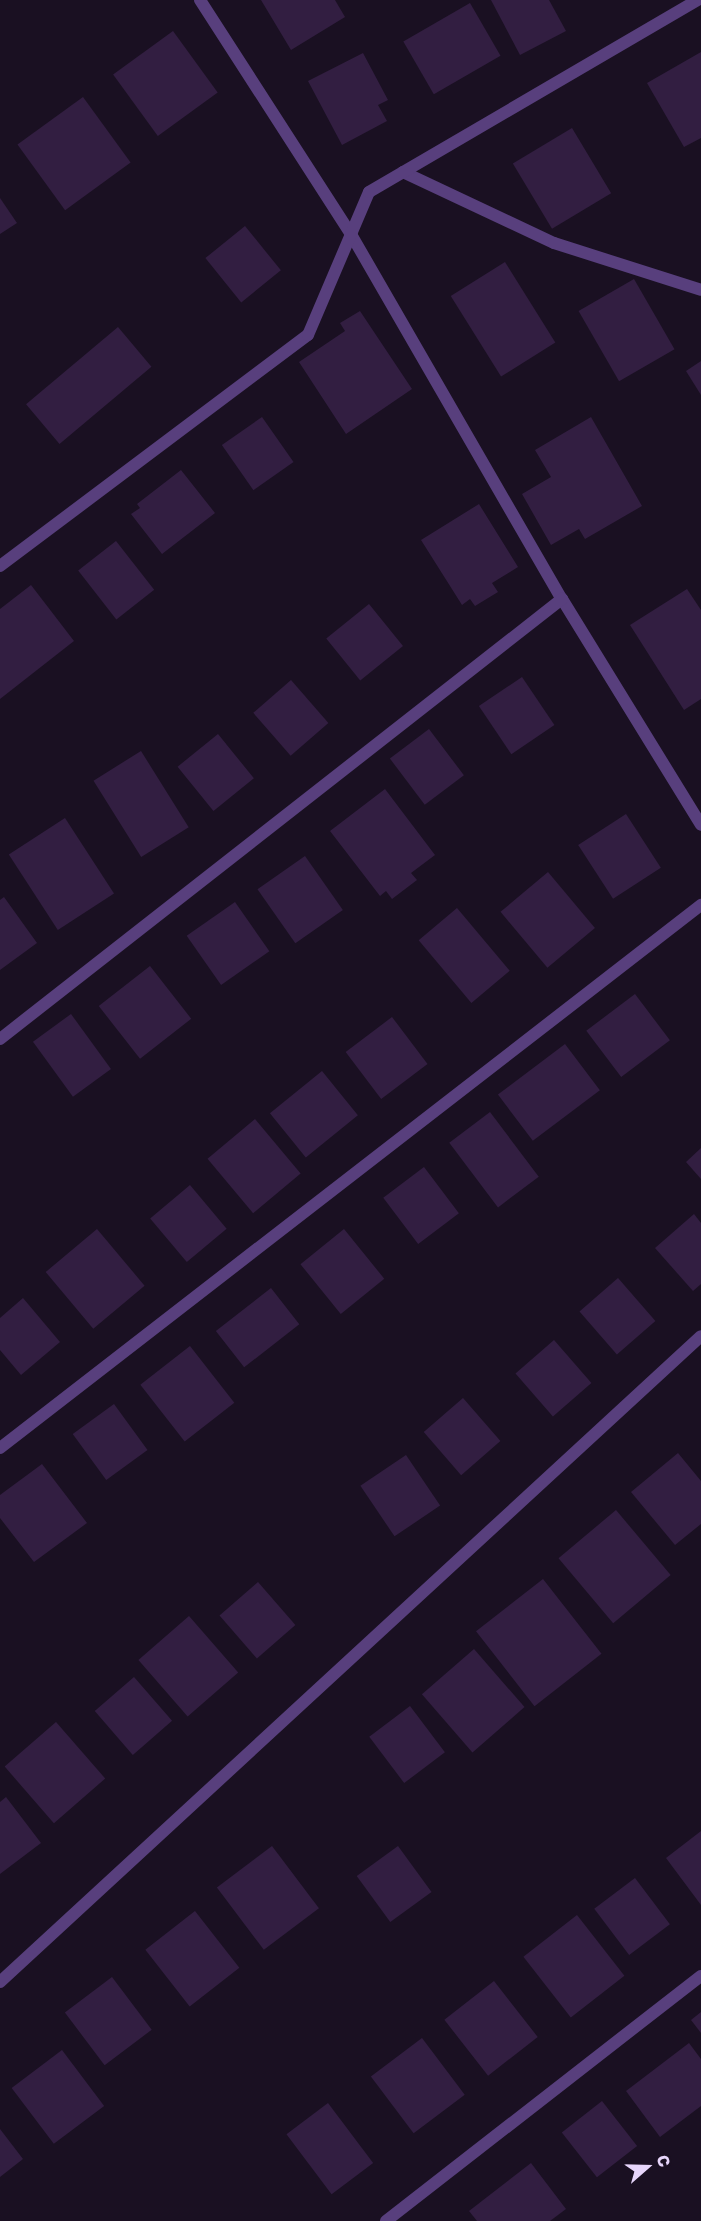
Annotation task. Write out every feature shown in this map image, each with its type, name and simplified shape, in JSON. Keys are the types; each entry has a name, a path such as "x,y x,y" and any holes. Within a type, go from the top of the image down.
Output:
{"street":[{"path":"200,0 352,236 562,599 701,825"},
{"path":"0,566 308,335 369,192 698,0"},
{"path":"403,172 554,243 701,290"},
{"path":"0,1040 562,599"},
{"path":"0,1448 701,905"},
{"path":"0,1982 701,1336"},
{"path":"386,2221 701,1976"}],"building":[{"path":"261,0 335,0 345,17 291,50"},
{"path":"491,0 549,0 566,31 520,55"},
{"path":"470,3 500,56 434,94 403,42"},
{"path":"173,31 218,92 158,136 113,74"},
{"path":"701,52 701,138 684,147 647,83"},
{"path":"363,53 388,100 378,105 387,121 342,145 308,81"},
{"path":"83,97 131,163 65,210 17,145"},
{"path":"572,128 611,193 552,229 513,164"},
{"path":"0,198 17,223 0,234"},
{"path":"245,226 281,270 241,302 205,258"},
{"path":"505,262 555,343 501,376 451,296"},
{"path":"634,279 674,349 619,381 579,311"},
{"path":"360,311 412,389 346,434 299,362 345,331 340,323"},
{"path":"118,327 151,367 59,444 26,404"},
{"path":"701,361 701,395 686,371"},
{"path":"262,417 294,462 253,490 222,445"},
{"path":"591,417 642,506 585,539 579,529 551,545 522,494 551,477 535,450"},
{"path":"181,470 215,513 162,554 131,514 140,508 137,504"},
{"path":"479,504 518,567 492,583 498,592 475,606 470,599 462,605 421,540"},
{"path":"116,541 154,590 116,619 78,571"},
{"path":"31,585 74,641 0,699 0,609"},
{"path":"687,589 701,610 701,699 684,710 630,625"},
{"path":"369,604 403,646 360,681 326,639"},
{"path":"522,677 554,725 511,754 479,706"},
{"path":"291,680 328,723 291,756 253,713"},
{"path":"429,729 464,775 425,805 390,758"},
{"path":"218,734 254,778 213,811 178,767"},
{"path":"141,751 189,827 141,857 94,781"},
{"path":"385,789 435,855 411,873 417,880 392,899 386,891 380,896 330,831"},
{"path":"626,814 661,868 613,899 578,845"},
{"path":"65,818 114,893 58,930 9,854"},
{"path":"305,856 343,910 295,943 257,889"},
{"path":"548,872 595,928 547,968 501,912"},
{"path":"4,897 37,943 0,970 0,900"},
{"path":"235,902 269,951 221,985 187,936"},
{"path":"457,908 510,971 471,1003 419,940"},
{"path":"150,966 191,1019 140,1059 99,1006"},
{"path":"635,994 670,1040 621,1077 586,1031"},
{"path":"71,1014 111,1069 73,1097 33,1042"},
{"path":"392,1017 428,1064 381,1099 346,1052"},
{"path":"565,1044 600,1090 533,1141 498,1095"},
{"path":"322,1071 358,1115 306,1157 270,1113"},
{"path":"490,1112 539,1177 498,1207 449,1143"},
{"path":"255,1119 301,1173 253,1213 208,1159"},
{"path":"701,1148 701,1179 686,1162"},
{"path":"424,1167 459,1213 418,1244 383,1198"},
{"path":"190,1185 227,1229 187,1262 150,1218"},
{"path":"694,1214 701,1223 701,1284 693,1291 655,1248"},
{"path":"97,1229 145,1286 93,1329 46,1272"},
{"path":"344,1229 384,1279 341,1314 300,1264"},
{"path":"618,1278 655,1321 617,1354 580,1311"},
{"path":"271,1288 299,1324 244,1367 216,1331"},
{"path":"23,1298 60,1342 21,1375 0,1350 0,1318"},
{"path":"554,1340 591,1383 553,1416 516,1373"},
{"path":"190,1346 234,1403 185,1442 140,1385"},
{"path":"463,1398 500,1441 461,1475 424,1432"},
{"path":"114,1404 148,1450 106,1480 73,1434"},
{"path":"678,1453 701,1481 701,1524 675,1545 631,1492"},
{"path":"406,1455 440,1506 395,1536 360,1486"},
{"path":"42,1464 87,1523 34,1562 0,1518 0,1495"},
{"path":"616,1510 671,1575 613,1623 559,1558"},
{"path":"543,1579 601,1654 535,1706 476,1631"},
{"path":"258,1582 295,1625 257,1658 220,1615"},
{"path":"189,1616 238,1673 188,1717 138,1660"},
{"path":"474,1649 525,1707 472,1752 422,1694"},
{"path":"134,1677 172,1721 133,1755 95,1711"},
{"path":"410,1706 445,1752 404,1783 369,1737"},
{"path":"56,1722 105,1779 54,1823 5,1767"},
{"path":"6,1797 41,1843 0,1874 0,1802"},
{"path":"701,1831 701,1905 666,1858"},
{"path":"272,1846 319,1908 264,1950 217,1888"},
{"path":"398,1846 432,1892 390,1922 357,1876"},
{"path":"635,1878 670,1924 629,1955 594,1909"},
{"path":"195,1911 239,1968 190,2007 145,1950"},
{"path":"577,1915 624,1976 571,2018 523,1957"},
{"path":"112,1977 152,2030 105,2065 65,2013"},
{"path":"494,1981 538,2037 488,2076 444,2020"},
{"path":"701,2012 701,2033 691,2020"},
{"path":"422,2038 465,2095 414,2133 371,2077"},
{"path":"689,2043 701,2059 701,2106 660,2137 626,2091"},
{"path":"62,2050 104,2106 54,2144 12,2088"},
{"path":"602,2101 637,2146 597,2177 562,2132"},
{"path":"328,2103 373,2163 332,2194 286,2134"},
{"path":"0,2129 23,2159 0,2177"},
{"path":"531,2163 566,2209 550,2221 477,2221 469,2211"}]}
